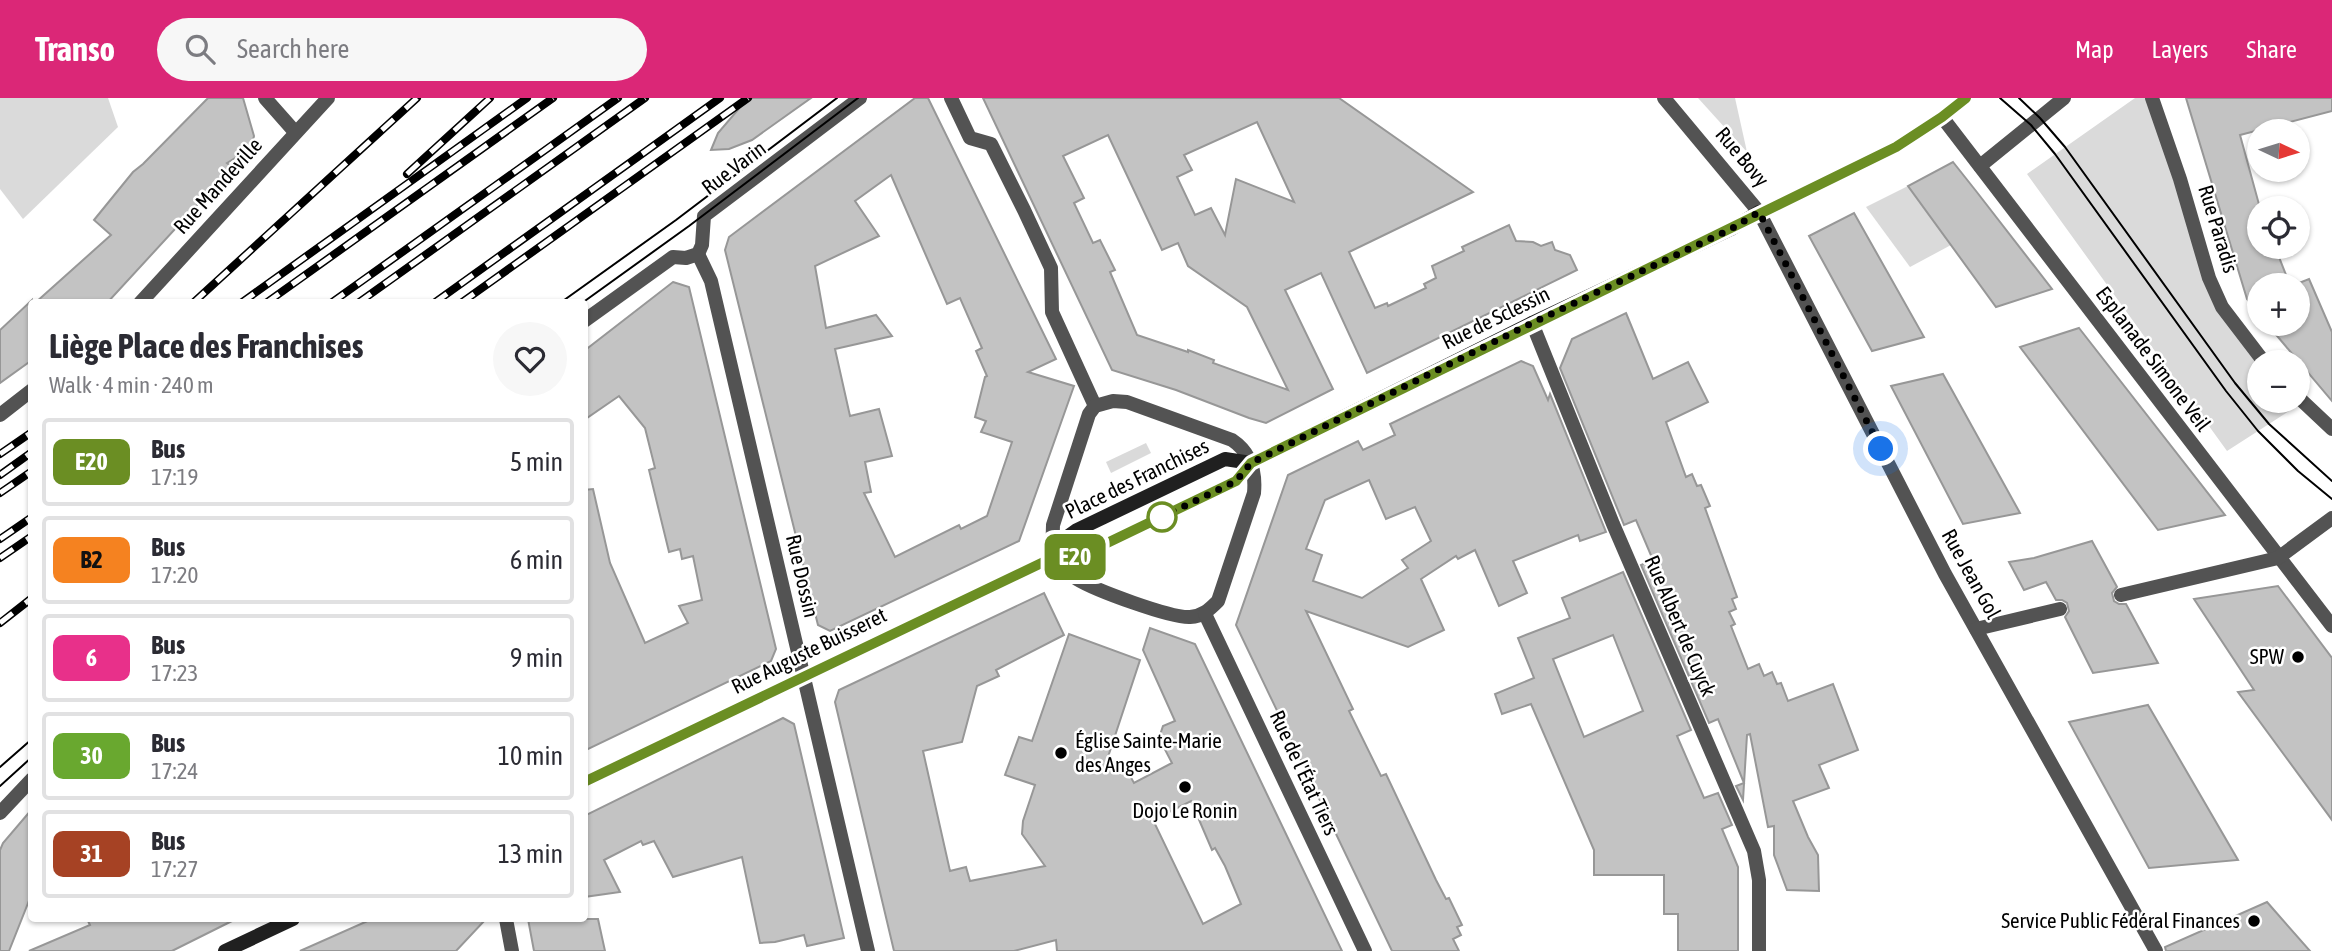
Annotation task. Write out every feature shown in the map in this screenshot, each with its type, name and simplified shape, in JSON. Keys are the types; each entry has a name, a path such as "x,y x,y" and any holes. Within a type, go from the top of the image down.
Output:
{"street":[{"path":"265,98 295,132"},
{"name":"Rue Mandeville","path":"144,299 328,98"},
{"name":"Rue Varin","path":"698,254 702,245 704,216 860,98"},
{"path":"951,98 970,138 991,144 1024,210 1051,268 1052,312 1095,406"},
{"name":"Rue Bovy","path":"1664,98 1759,212"},
{"path":"1980,166 2064,98"},
{"name":"Rue Paradis","path":"2152,98 2180,179 2209,278 2222,307 2255,350"},
{"name":"Esplanade Simone Veil","path":"1942,117 2332,626"},
{"name":"Rue de Sclessin","path":"1251,463 1532,323 1731,229 1759,212"},
{"name":"Rue Jean Gol","path":"1759,212 1939,561 2156,951"},
{"path":"588,318 673,257 686,258 698,254"},
{"name":"Rue Dossin","path":"698,254 712,281 868,951"},
{"name":"Rue Albert de Cuyck","path":"1532,323 1613,524 1754,851 1759,880 1759,951"},
{"path":"0,415 28,393"},
{"name":"Place des Franchises","path":"1052,558 1053,526 1095,406 1113,401 1127,402 1232,440 1241,446 1251,463"},
{"path":"2310,408 2332,429"},
{"name":"Place des Franchises","path":"1052,558 1063,541 1077,530 1191,475 1225,459 1251,463"},
{"path":"1052,558 1078,557 1236,481 1251,463"},
{"path":"1052,558 1075,578 1106,593 1175,614 1190,617 1205,614 1218,601 1254,493 1255,481 1251,463"},
{"path":"2121,595 2278,558 2332,519"},
{"name":"Rue Auguste Buisseret","path":"588,780 1052,558"},
{"path":"1976,629 2060,609"},
{"name":"Rue de l'État Tiers","path":"1205,614 1365,951"},
{"path":"0,813 28,783"},
{"path":"225,951 287,922"},
{"path":"507,922 512,951"}],"shaded area":[{"path":"0,98 108,98 118,127 23,219 0,189"},
{"path":"1698,98 1735,98 1747,152"},
{"path":"2135,98 2152,98 2209,278 2252,350 2247,350 2247,413 2286,413 2227,451 2027,174"},
{"path":"1908,186 1951,245 1910,267 1866,207"},
{"path":"1146,443 1151,453 1111,473 1106,462"}],"building":[{"path":"208,98 243,98 254,136 251,148 227,163 232,167 111,299 39,299 111,235 94,220 133,172"},
{"path":"748,98 811,98 752,140 729,149 711,150 718,133"},
{"path":"915,98 928,98 1056,359 1028,372 1074,386 1019,541 830,631 818,625 725,250 729,237","holes":["891,175 947,304 960,298 982,348 976,351 987,376 975,417 986,421 981,432 1012,442 987,516 961,529 959,525 895,557 864,493 871,492 865,462 892,456 879,409 850,416 835,349 892,336 876,315 826,328 815,266 879,236 855,201"]},
{"path":"983,98 1339,98 1473,192 1349,252 1375,308 1387,303 1388,306 1426,288 1424,284 1436,278 1432,266 1464,251 1462,247 1509,225 1516,241 1533,242 1541,246 1552,242 1555,250 1570,255 1577,270 1367,373 1321,273 1285,290 1333,389 1266,423 1112,370","holes":["1257,122 1294,202 1236,179 1225,235 1211,208 1195,215 1177,177 1192,170 1184,155","1108,135 1162,250 1178,243 1188,266 1247,307 1288,390 1213,363 1214,360 1188,350 1137,335 1110,272 1115,270 1100,240 1093,243 1074,203 1084,198 1063,156"]},
{"path":"2186,98 2332,98 2332,111 2301,119 2247,119 2247,133 2240,135 2247,161 2247,182 2253,182 2257,196 2247,196 2247,259 2280,259 2285,273 2247,273 2247,299"},
{"path":"1953,162 2052,289 1996,307 1908,186"},
{"path":"1854,213 1924,337 1872,351 1809,236"},
{"path":"2310,281 2332,332 2332,401 2310,375 2310,350 2289,350 2277,336 2310,336"},
{"path":"673,282 689,287 776,649 771,661 588,749 588,490 593,489 610,563 645,643 688,623 679,606 702,600 693,556 682,559 680,549 669,552 649,470 655,468 645,428 619,396 588,417 588,348"},
{"path":"28,304 28,363 0,383 0,330"},
{"path":"1626,313 1653,379 1688,362 1708,402 1666,422 1686,477 1692,474 1697,486 1701,485 1710,506 1705,508 1737,597 1732,599 1736,609 1729,612 1735,624 1731,626 1748,669 1759,664 1764,676 1772,672 1777,684 1781,683 1788,701 1833,684 1858,750 1819,765 1829,788 1793,801 1818,855 1819,891 1787,890 1774,855 1774,826 1768,827 1750,734 1747,735 1743,800 1736,786 1744,783 1718,719 1709,723 1641,565 1653,560 1636,520 1624,525 1560,368 1572,339"},
{"path":"2079,328 2225,515 2158,530 2020,347"},
{"path":"1521,361 1533,366 1548,400 1550,394 1606,532 1580,541 1578,535 1513,561 1527,593 1499,606 1475,550 1458,559 1456,556 1421,579 1444,630 1408,647 1306,611 1353,709 1349,711 1381,776 1386,774 1436,880 1446,899 1449,898 1462,925 1457,927 1461,935 1453,939 1459,951 1392,951 1236,625 1288,475 1358,441 1363,450 1395,435 1390,424","holes":["1369,480 1386,519 1415,507 1431,541 1402,560 1408,568 1362,598 1313,581 1322,555 1306,549 1325,500"]},
{"path":"1943,374 2020,513 1963,524 1891,386"},
{"path":"2092,541 2117,587 2112,593 2114,601 2126,604 2158,663 2093,673 2065,617 2069,611 2067,603 2056,600 2046,582 2024,590 2009,562 2034,558"},
{"path":"1623,572 1691,730 1677,736 1704,798 1718,793 1732,825 1722,829 1738,867 1738,951 1678,951 1678,914 1664,914 1664,875 1594,875 1594,850 1531,704 1502,714 1495,694 1534,678 1518,638 1570,618 1562,598","holes":["1613,635 1643,711 1584,737 1553,659"]},
{"path":"2278,586 2332,658 2332,820 2238,692 2254,690 2194,599"},
{"path":"1044,593 1064,635 996,670 999,676 977,686 962,742 923,751 950,871 966,867 970,881 1045,866 1022,834 1023,821 1035,785 1005,775 1019,737 1032,741 1069,634 1140,660 1105,766 1129,774 1134,783 1172,763 1159,738 1163,726 1175,721 1143,650 1150,628 1195,644 1342,951 1057,951 1056,940 1014,951 894,951 835,702 839,690","holes":["1191,801 1212,850 1215,848 1225,866 1241,904 1203,924 1153,820"]},
{"path":"2148,705 2238,860 2149,868 2069,722"},
{"path":"783,718 794,724 844,938 807,946 804,935 760,943 742,857 673,877 654,841 643,845 641,841 604,860 620,892 588,896 588,814"},
{"path":"28,814 28,903 9,951 0,951 0,850"},
{"name":"Service Public Fédéral Finances","path":"2267,902 2310,951 2166,951 2165,947"},
{"path":"588,919 598,919 605,951 534,951 529,922 588,922"},
{"path":"88,922 230,922 172,951 29,951 90,925"},
{"path":"365,922 483,922 456,951 300,951"}],"tram line":[{"path":"566,299 676,220 837,98"},
{"path":"588,299 858,98"},
{"path":"2000,98 2031,125 2055,154 2226,391 2258,431 2298,471 2332,499"},
{"path":"2019,98 2065,147 2235,383 2269,424 2332,481"},
{"path":"0,767 28,742"},
{"path":"0,786 28,761"}],"railway":[{"path":"197,299 417,98"},
{"path":"407,174 490,98"},
{"path":"247,299 527,98"},
{"path":"272,299 553,98"},
{"path":"337,299 618,98"},
{"path":"364,299 645,98"},
{"path":"440,299 720,98"},
{"path":"467,299 748,98"},
{"path":"0,454 28,435"},
{"path":"0,475 28,455"},
{"path":"0,493 28,474"},
{"path":"0,539 28,520"},
{"path":"0,558 28,539"},
{"path":"0,623 28,601"}],"bus line":[{"name":"E20","path":"588,780 1052,558 1078,557 1236,481 1251,463 1896,147 1966,98"}],"place":[{"name":"SPW","path":"2298,657"},
{"name":"Église Sainte-Marie des Anges","path":"1061,753"},
{"name":"Dojo Le Ronin","path":"1185,787"},
{"name":"Service Public Fédéral Finances","path":"2254,921"}],"route":[{"path":"1162,517 1236,481 1251,463 1532,323 1731,229 1759,212 1881,449"}]}
